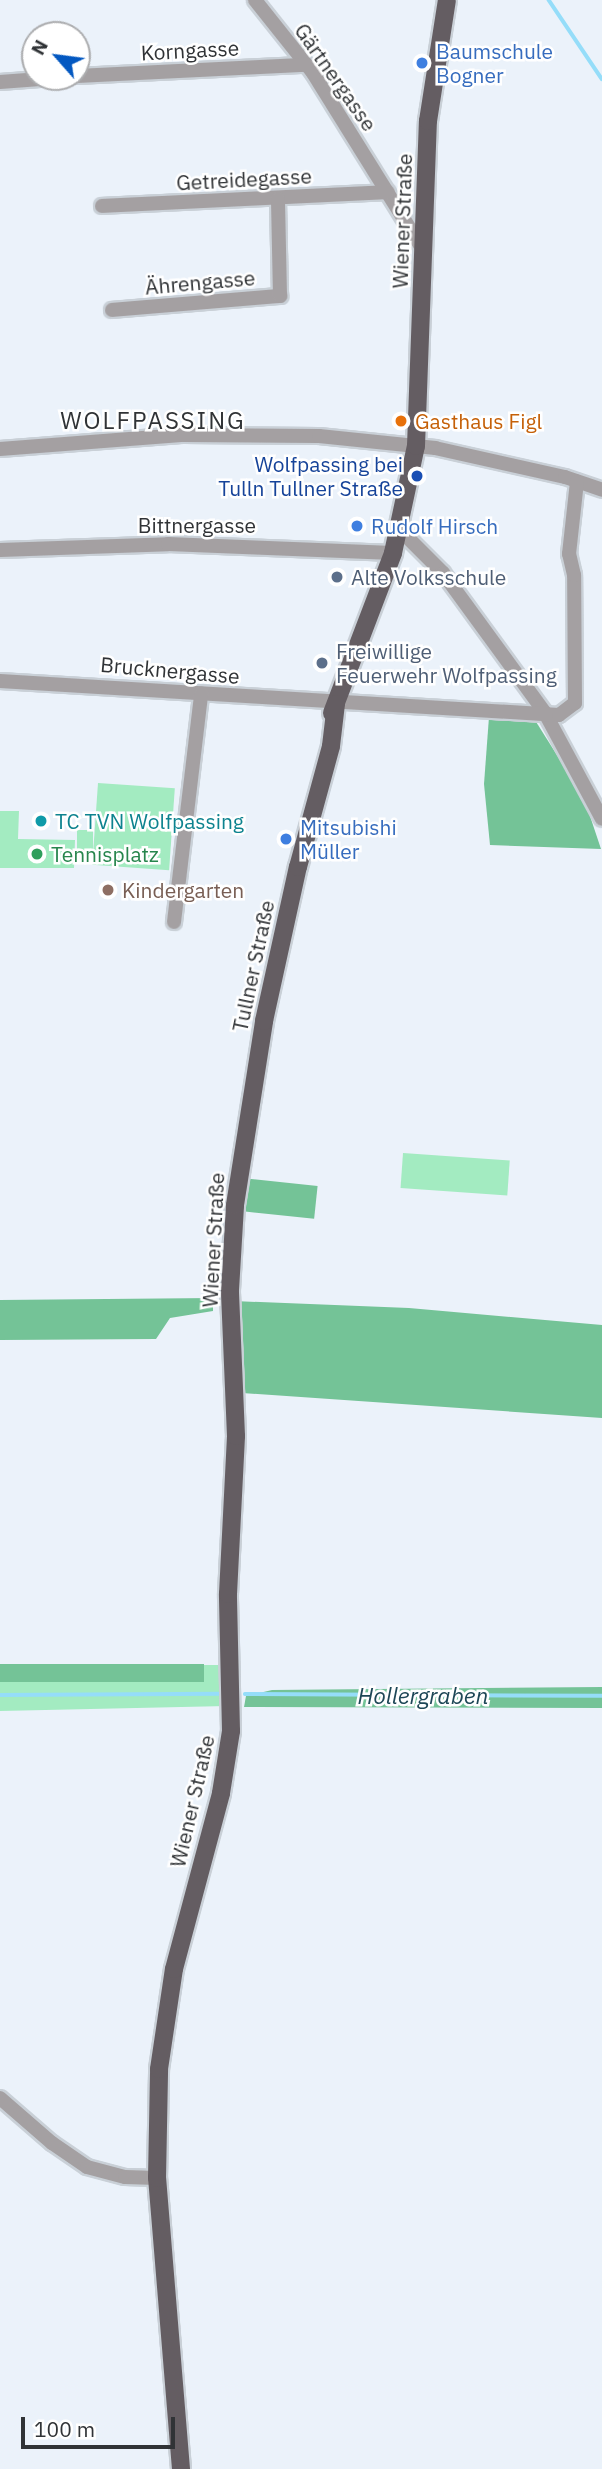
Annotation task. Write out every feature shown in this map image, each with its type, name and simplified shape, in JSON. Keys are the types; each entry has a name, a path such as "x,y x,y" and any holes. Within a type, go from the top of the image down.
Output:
{"main road":[{"name":"Wiener Straße","path":"416,446 428,121 447,0"},
{"name":"Tullner Straße","path":"244,1139 271,984 314,804 331,746 335,704 393,553 416,446"},
{"name":"Wiener Straße","path":"181,2469 157,2178 156,2099 165,2016 232,1731 228,1594 236,1415 230,1290 244,1139"}],"street":[{"name":"Gärtnergasse","path":"255,0 306,65 424,251"},
{"name":"Korngasse","path":"91,75 306,65"},
{"path":"0,82 21,80"},
{"name":"Getreidegasse","path":"102,206 388,192"},
{"name":"Ährengasse","path":"112,310 280,296 278,199"},
{"path":"0,449 184,435 319,436 416,446 577,481 602,490"},
{"path":"545,713 559,715 575,703 569,554 577,481"},
{"path":"399,529 443,573 545,713 602,819"},
{"name":"Bittnergasse","path":"0,550 168,544 393,553"},
{"name":"Brucknergasse","path":"0,681 131,685 201,694 335,704 545,713"},
{"path":"174,922 201,694"},
{"path":"0,2098 52,2143 88,2166 125,2177 157,2178"}],"green space":[{"path":"489,717 533,717 584,798 601,849 490,845 484,784"},
{"path":"98,783 175,788 169,870 92,865"},
{"name":"Tennisplatz","path":"0,811 19,811 18,839 75,840 74,868 0,868"},
{"path":"77,830 93,830 93,859 77,859"},
{"path":"403,1153 510,1160 507,1195 401,1188"},
{"path":"242,1178 318,1186 314,1219 239,1211"},
{"path":"213,1298 213,1311 170,1318 156,1339 0,1340 0,1300"},
{"path":"234,1301 409,1308 602,1325 602,1418 242,1393"},
{"path":"0,1664 204,1664 204,1682 0,1682"},
{"path":"204,1665 225,1665 227,1706 0,1711 0,1682 203,1681"},
{"path":"602,1687 602,1708 244,1707 246,1696 272,1690"}],"waterway":[{"path":"549,0 602,79"},
{"name":"Hollergraben","path":"0,1695 224,1694"},
{"name":"Hollergraben","path":"245,1694 602,1696"}],"place":[{"name":"Baumschule Bogner","path":"422,63"},
{"name":"Gasthaus Figl","path":"401,421"},
{"name":"Wolfpassing bei Tulln Tullner Straße","path":"417,476"},
{"name":"Rudolf Hirsch","path":"357,526"},
{"name":"Alte Volksschule","path":"337,577"},
{"name":"Freiwillige Feuerwehr Wolfpassing","path":"322,663"},
{"name":"TC TVN Wolfpassing","path":"41,821"},
{"name":"Mitsubishi Müller","path":"286,839"},
{"name":"Tennisplatz","path":"37,854"},
{"name":"Kindergarten","path":"108,890"}],"district":[{"name":"WOLFPASSING","path":"153,421"}]}
